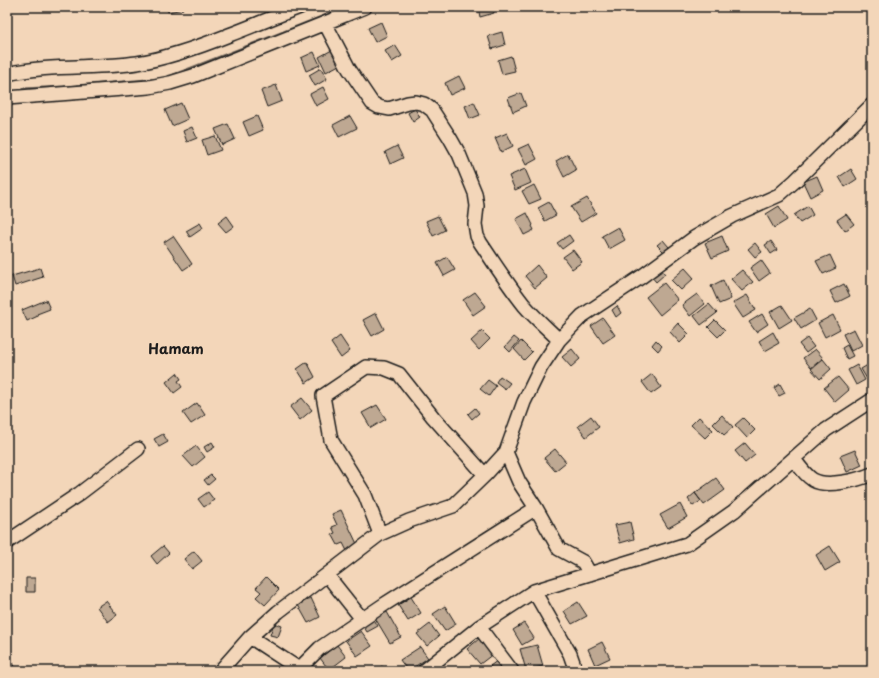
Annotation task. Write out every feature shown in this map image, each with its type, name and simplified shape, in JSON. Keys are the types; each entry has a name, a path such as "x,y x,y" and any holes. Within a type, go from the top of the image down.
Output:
{"street":[{"path":"7,74 26,70 49,68 122,65 165,58 195,49 300,7"},
{"path":"7,98 149,87 170,83 193,76 365,7"},
{"path":"325,23 349,69 372,103 379,107 389,109 416,102 424,104 432,110 450,138 467,171 478,206 475,224 477,236 480,242 523,304 559,340"},
{"path":"220,671 250,637 278,612 380,534 409,521 453,506 506,452 524,402 541,367 559,340 582,316 641,277 694,238 732,216 779,195 872,105"},
{"path":"380,534 365,495 331,440 323,396 366,367 384,368 399,374 433,417 484,475"},
{"path":"424,671 479,627 534,590 687,544 734,511 826,430 872,400"},
{"path":"7,542 79,494 138,449"},
{"path":"506,452 519,482 536,508 559,549 582,562 590,574"},
{"path":"794,459 807,476 821,483 842,482 872,474"},
{"path":"250,637 299,670 320,648 362,619 536,508"},
{"path":"327,575 362,619"},
{"path":"534,590 570,654 576,671"},
{"path":"479,627 512,671"}],"building":[{"path":"167,7 182,7 183,9 168,12"},
{"path":"478,7 493,7 494,13 480,17"},
{"path":"381,22 387,36 375,42 368,28"},
{"path":"502,32 505,45 492,49 488,36"},
{"path":"395,45 402,56 392,62 385,51"},
{"path":"332,50 339,65 326,72 319,57"},
{"path":"314,52 320,65 306,71 301,58"},
{"path":"511,56 515,71 502,74 498,60"},
{"path":"321,68 327,79 315,86 309,75"},
{"path":"459,76 465,88 450,95 445,83"},
{"path":"276,85 282,101 267,107 261,91"},
{"path":"323,87 329,99 316,106 310,94"},
{"path":"521,93 526,106 513,112 508,98"},
{"path":"474,102 480,115 470,119 465,106"},
{"path":"181,103 188,119 172,126 165,110"},
{"path":"415,109 420,117 413,122 408,113"},
{"path":"257,116 263,130 249,136 243,122"},
{"path":"350,116 357,128 339,137 333,125"},
{"path":"228,124 235,139 222,145 215,129"},
{"path":"192,127 197,138 187,142 183,131"},
{"path":"507,133 513,146 501,152 495,138"},
{"path":"215,136 221,150 207,155 202,140"},
{"path":"529,144 537,159 526,165 518,149"},
{"path":"397,146 403,158 390,164 385,152"},
{"path":"568,154 576,170 564,177 556,161"},
{"path":"525,169 531,183 515,190 509,176"},
{"path":"851,169 857,179 845,187 839,177"},
{"path":"817,176 823,190 810,197 803,182"},
{"path":"534,185 541,199 529,204 522,191"},
{"path":"587,198 596,213 581,222 571,207"},
{"path":"549,202 556,215 545,221 538,208"},
{"path":"779,206 787,220 774,228 766,214"},
{"path":"808,206 813,215 800,223 794,215"},
{"path":"527,213 534,230 524,235 516,219"},
{"path":"846,214 854,224 845,231 837,220"},
{"path":"227,216 234,226 226,232 218,223"},
{"path":"438,216 445,230 433,236 426,221"},
{"path":"200,223 203,228 190,237 186,231"},
{"path":"618,227 625,240 609,249 602,236"},
{"path":"569,235 573,241 562,249 557,243"},
{"path":"173,236 192,264 183,270 164,242"},
{"path":"722,236 728,251 712,258 705,243"},
{"path":"663,240 669,247 664,252 657,245"},
{"path":"771,241 777,250 771,254 765,245"},
{"path":"755,243 762,252 755,257 748,249"},
{"path":"573,250 582,262 572,269 563,257"},
{"path":"830,255 836,268 823,274 816,261"},
{"path":"447,257 455,270 444,276 437,263"},
{"path":"761,260 770,273 759,281 750,268"},
{"path":"537,265 547,278 535,288 525,276"},
{"path":"40,268 43,277 15,286 12,276"},
{"path":"660,268 665,274 656,282 651,276"},
{"path":"685,268 694,278 681,290 671,280"},
{"path":"742,270 753,282 742,291 731,279"},
{"path":"723,280 731,299 719,304 711,286"},
{"path":"664,283 678,300 660,315 646,297"},
{"path":"844,284 850,296 836,303 830,291"},
{"path":"475,292 486,306 473,315 463,300"},
{"path":"697,294 705,304 690,316 682,305"},
{"path":"747,295 756,310 743,318 733,303"},
{"path":"46,300 50,309 37,314 38,316 27,321 22,310"},
{"path":"709,304 717,313 701,325 694,316"},
{"path":"782,305 792,320 779,328 770,312"},
{"path":"617,306 621,313 616,317 612,310"},
{"path":"810,309 816,320 801,329 794,318"},
{"path":"376,313 384,329 372,336 363,320"},
{"path":"762,314 768,324 756,332 749,322"},
{"path":"833,315 840,329 825,337 818,323"},
{"path":"603,318 615,335 603,343 591,326"},
{"path":"715,320 725,330 718,337 708,327"},
{"path":"678,323 689,334 680,343 670,332"},
{"path":"854,329 862,345 851,351 843,334"},
{"path":"482,331 490,339 479,350 471,341"},
{"path":"773,332 779,343 765,351 759,341"},
{"path":"340,336 350,351 341,358 331,343"},
{"path":"514,337 519,341 510,352 505,347"},
{"path":"807,338 814,347 806,353 799,344"},
{"path":"656,340 662,346 658,351 652,345"},
{"path":"521,341 532,352 524,360 514,349"},
{"path":"847,345 853,356 847,359 842,348"},
{"path":"572,349 580,359 571,367 562,357"},
{"path":"815,349 823,358 811,368 803,358"},
{"path":"823,359 831,369 820,379 811,369"},
{"path":"307,362 315,377 306,383 297,369"},
{"path":"871,363 872,383 870,384 861,369"},
{"path":"857,365 865,380 856,385 848,370"},
{"path":"177,373 181,379 178,381 182,387 174,393 166,382"},
{"path":"652,374 661,387 651,394 642,382"},
{"path":"500,376 510,383 505,389 496,382"},
{"path":"838,377 849,390 835,402 824,388"},
{"path":"488,380 496,386 489,396 480,389"},
{"path":"780,384 785,393 779,396 774,388"},
{"path":"302,398 312,410 300,420 290,407"},
{"path":"197,403 205,415 191,424 183,413"},
{"path":"377,405 386,419 371,428 362,413"},
{"path":"475,408 479,413 472,419 468,414"},
{"path":"722,415 733,427 724,435 713,424"},
{"path":"591,416 599,427 586,437 578,426"},
{"path":"699,417 713,430 705,438 691,425"},
{"path":"743,418 755,430 747,438 735,425"},
{"path":"163,434 168,442 159,447 154,439"},
{"path":"212,442 215,447 207,452 204,447"},
{"path":"745,443 755,455 745,463 735,451"},
{"path":"196,446 205,457 193,467 183,456"},
{"path":"555,449 566,462 555,471 544,458"},
{"path":"855,450 862,465 847,472 840,456"},
{"path":"211,475 215,479 208,485 204,480"},
{"path":"716,478 725,490 704,505 695,493"},
{"path":"208,492 214,500 204,507 198,499"},
{"path":"695,493 701,501 693,506 688,499"},
{"path":"680,504 687,517 668,528 660,515"},
{"path":"341,510 358,546 347,551 343,543 338,545 332,534 335,533 332,527 337,525 332,514"},
{"path":"630,522 634,539 620,543 615,525"},
{"path":"163,546 169,553 157,564 151,556"},
{"path":"830,546 840,562 825,571 816,555"},
{"path":"194,551 202,561 192,569 184,559"},
{"path":"266,577 279,590 265,605 256,597 261,592 256,588"},
{"path":"26,578 35,578 35,592 26,592"},
{"path":"411,597 421,613 408,621 398,605"},
{"path":"311,598 320,617 308,623 298,605"},
{"path":"106,601 117,615 108,622 97,607"},
{"path":"578,602 587,616 572,624 564,611"},
{"path":"445,606 456,624 445,631 433,614"},
{"path":"387,612 401,637 390,643 375,618"},
{"path":"373,618 378,626 367,632 362,624"},
{"path":"274,623 282,626 278,637 270,635"},
{"path":"524,623 534,638 522,645 513,630"},
{"path":"430,624 439,636 427,646 417,634"},
{"path":"361,631 372,646 357,656 346,641"},
{"path":"480,638 493,654 480,664 467,649"},
{"path":"602,642 610,658 595,665 588,649"},
{"path":"337,645 346,657 329,670 320,658"},
{"path":"537,645 543,666 526,670 520,649"},
{"path":"420,647 428,658 408,671 400,660"},
{"path":"501,658 511,671 494,671 490,666"},
{"path":"382,666 387,671 376,671"}],"waterway":[{"path":"174,75 347,7"},
{"path":"23,89 159,79"}],"district":[{"name":"Hamam","path":"176,349"}]}
